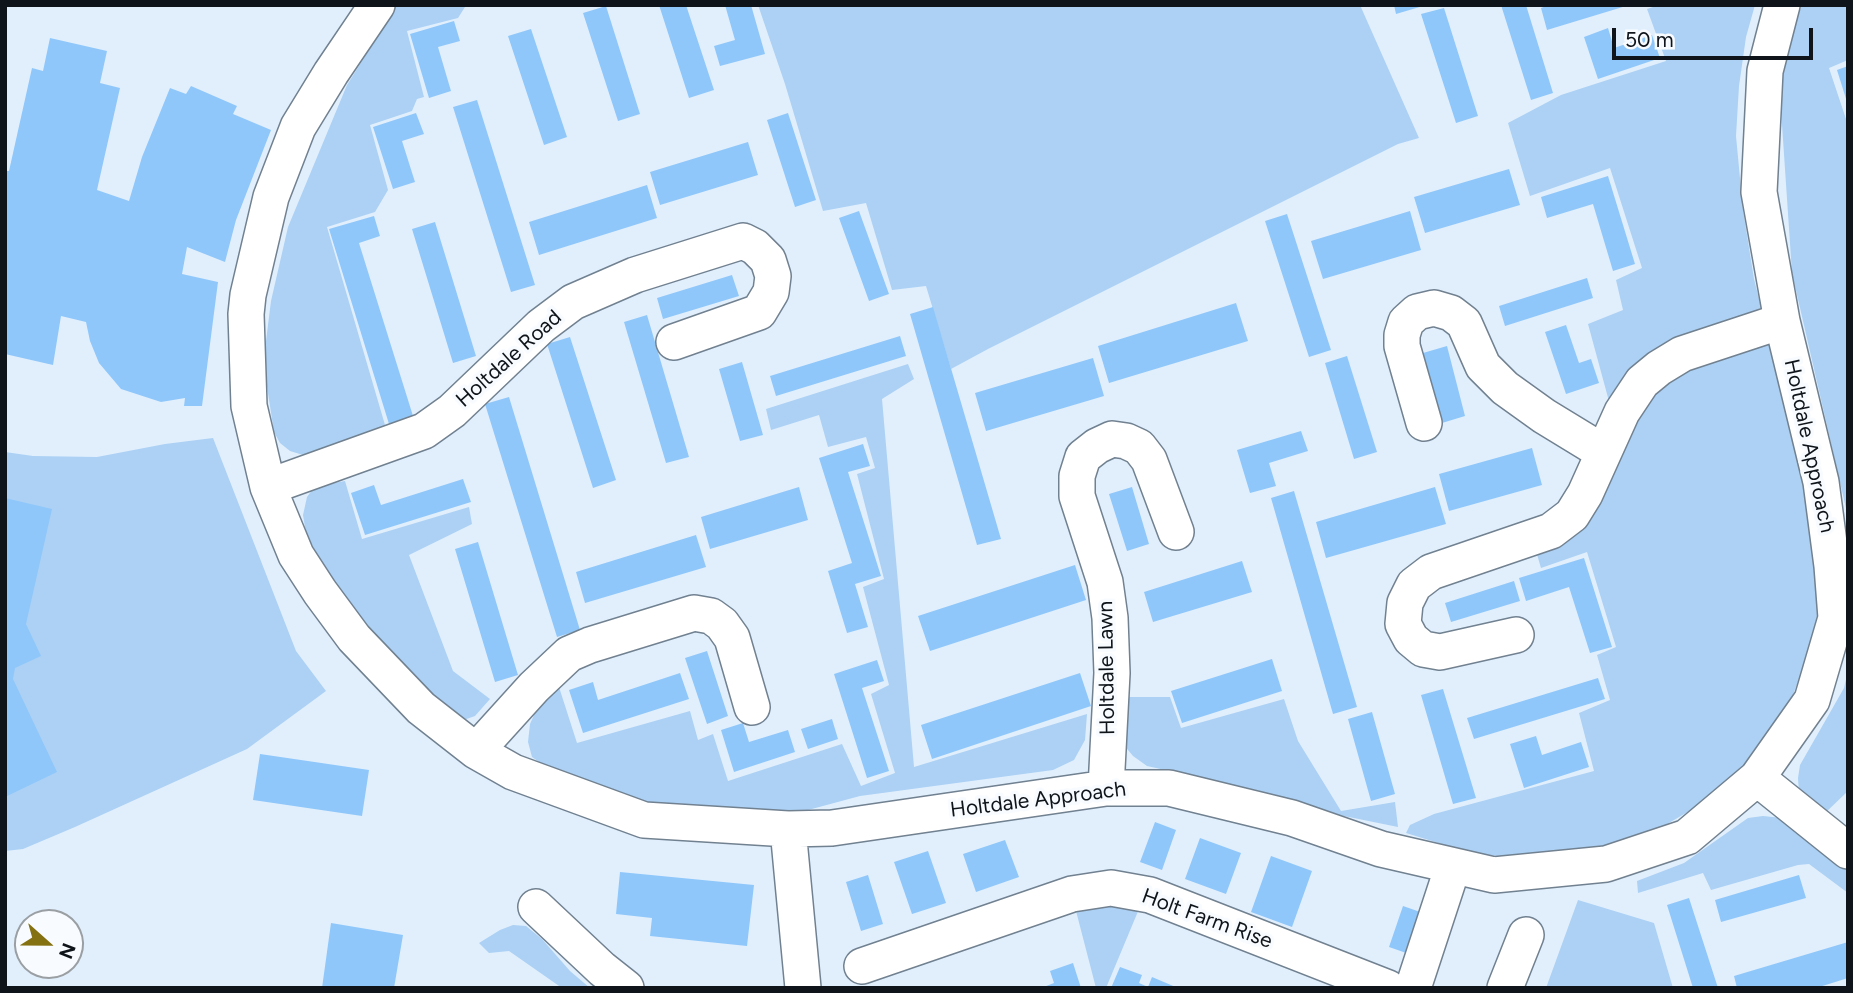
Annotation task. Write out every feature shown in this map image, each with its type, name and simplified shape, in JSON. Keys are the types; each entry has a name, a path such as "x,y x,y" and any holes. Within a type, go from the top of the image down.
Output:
{"street":[{"name":"Holtdale Approach","path":"377,5 298,127 271,198 246,314 250,406 268,487 296,555 320,592 354,638 421,708 475,751 513,772 644,820 788,829 832,828 1107,788 1169,788 1292,818 1369,845 1494,875 1606,864 1687,836 1757,778 1812,701 1842,618 1821,482 1782,321 1759,192 1766,71 1782,5"},
{"name":"Holtdale Road","path":"268,487 424,431 452,411 541,326 573,302 635,275 743,241 755,247 768,260 772,276 771,292 759,312 674,342"},
{"path":"1424,423 1402,346 1402,335 1406,322 1417,312 1434,308 1451,313 1464,323 1483,366 1505,388 1544,416 1603,452"},
{"path":"1516,635 1440,652 1423,649 1411,639 1403,624 1405,603 1414,585 1432,572 1551,531 1572,515 1585,494 1622,412 1642,382 1659,368 1682,354 1782,321"},
{"name":"Holtdale Lawn","path":"1107,788 1112,673 1110,618 1105,582 1077,496 1077,476 1083,457 1112,439 1139,447 1149,460 1176,532"},
{"path":"475,751 534,687 569,654 694,613 711,616 722,624 732,638 752,707"},
{"path":"1757,778 1848,851"},
{"path":"788,829 803,988"},
{"path":"1413,988 1453,866"},
{"name":"Holt Farm Rise","path":"862,966 1072,894 1111,888 1150,895 1388,988"},
{"path":"536,907 626,988"},
{"path":"1505,988 1526,935"}],"shaded area":[{"path":"397,5 465,7 458,18 407,31 424,97 417,99 412,111 370,125 388,190 375,212 327,227 385,425 315,454 303,455 290,451 280,443 274,432 266,380 266,341 271,301 288,227 347,85"},
{"path":"758,5 1360,5 1419,138 1398,144 951,369 926,286 892,290 866,203 823,211"},
{"path":"1659,5 1755,5 1746,37 1736,136 1743,210 1754,279 1795,441 1818,563 1817,617 1804,666 1786,713 1752,757 1715,796 1662,827 1613,851 1517,858 1471,853 1406,833 1410,825 1434,814 1594,771 1579,713 1610,700 1597,655 1616,647 1587,552 1541,568 1536,551 1575,534 1600,502 1624,441 1610,405 1588,324 1623,310 1616,280 1642,268 1610,168 1530,196 1508,123 1561,95 1666,61 1647,9"},
{"path":"1802,5 1848,5 1848,60 1829,68 1848,125 1848,517 1792,273 1779,80 1788,42"},
{"path":"908,364 914,379 882,399 914,767 1087,714 1085,740 1074,760 1053,770 860,796 808,810 774,812 635,804 549,769 532,757 528,742 530,724 539,704 559,687 577,743 690,711 698,740 713,734 728,781 842,744 861,786 895,773 871,694 889,685 863,587 884,579 857,474 875,468 866,437 828,447 819,415 771,430 766,409"},
{"path":"213,438 296,651 326,691 247,749 23,849 5,851 5,452 33,456 97,457"},
{"path":"345,481 362,539 469,507 472,524 409,555 453,671 490,699 475,716 458,722 411,681 337,594 306,533 303,515 307,497 315,486"},
{"path":"1848,671 1848,791 1823,815 1799,793 1800,765 1844,688"},
{"path":"1125,697 1170,697 1181,728 1284,699 1298,741 1341,811 1395,802 1398,827 1339,815 1256,790 1147,766 1123,744"},
{"path":"1748,818 1782,818 1848,868 1848,893 1809,864 1711,890 1703,873 1638,893 1637,881 1684,863"},
{"path":"1578,900 1654,923 1673,988 1546,988"},
{"path":"1115,902 1139,909 1106,988 1096,988 1076,911"},
{"path":"513,925 526,926 542,939 570,971 590,988 562,988 509,951 489,953 479,943"}],"building":[{"path":"659,5 686,5 714,90 689,98"},
{"path":"725,5 751,5 765,54 720,66 714,46 735,40"},
{"path":"1394,5 1423,5 1423,6 1396,14"},
{"path":"1501,5 1526,5 1553,93 1531,100"},
{"path":"1549,5 1626,6 1547,30 1541,8"},
{"path":"606,6 640,114 618,121 583,13"},
{"path":"1444,8 1478,116 1456,123 1421,14"},
{"path":"454,21 460,41 438,47 451,91 429,98 410,34"},
{"path":"1608,28 1614,48 1652,35 1660,58 1598,79 1584,37"},
{"path":"531,29 567,137 544,145 508,36"},
{"path":"50,38 107,51 100,83 120,88 97,190 129,201 142,157 170,88 186,94 191,86 237,106 233,114 271,130 236,220 225,262 187,247 182,274 218,282 202,406 184,406 185,398 161,402 121,389 99,363 86,322 61,316 53,365 5,354 5,171 9,171 32,68 43,71"},
{"path":"1848,66 1848,102 1847,102 1837,70"},
{"path":"477,100 535,285 511,292 453,107"},
{"path":"416,113 424,134 402,141 415,182 393,189 373,127"},
{"path":"788,113 816,200 795,207 767,120"},
{"path":"748,142 758,175 660,205 650,172"},
{"path":"1509,169 1520,205 1425,233 1414,197"},
{"path":"1608,176 1635,264 1613,271 1593,204 1547,218 1541,197"},
{"path":"647,185 657,218 539,255 529,222"},
{"path":"859,211 889,294 869,301 839,218"},
{"path":"1410,211 1421,250 1323,279 1311,241"},
{"path":"1287,214 1331,350 1309,357 1265,221"},
{"path":"374,216 380,236 359,243 413,416 389,424 329,229"},
{"path":"435,222 476,356 453,363 412,229"},
{"path":"732,275 739,296 663,319 657,298"},
{"path":"1587,278 1593,298 1505,326 1499,306"},
{"path":"1236,303 1248,341 1109,383 1098,346"},
{"path":"933,307 1001,539 977,545 910,314"},
{"path":"647,315 689,457 666,463 624,322"},
{"path":"1566,325 1579,363 1591,359 1599,383 1566,394 1545,332"},
{"path":"900,336 906,356 776,396 770,376"},
{"path":"570,337 616,480 593,488 547,344"},
{"path":"1447,346 1465,416 1442,423 1423,353"},
{"path":"1347,356 1377,452 1354,459 1325,363"},
{"path":"1093,358 1104,396 986,431 975,393"},
{"path":"742,362 763,435 740,441 719,369"},
{"path":"509,397 580,630 557,637 485,404"},
{"path":"1301,431 1308,451 1269,463 1276,486 1250,493 1237,450"},
{"path":"863,444 870,466 848,472 881,576 855,584 868,627 847,633 828,571 852,563 819,458"},
{"path":"1532,448 1542,485 1449,511 1439,474"},
{"path":"463,479 471,502 365,535 351,493 374,485 381,505"},
{"path":"799,487 808,520 710,549 701,517"},
{"path":"1132,487 1149,544 1127,551 1109,494"},
{"path":"1435,487 1446,524 1326,558 1316,522"},
{"path":"1294,491 1357,707 1333,714 1271,498"},
{"path":"5,498 52,509 26,624 41,656 15,668 13,679 57,772 5,797"},
{"path":"696,535 706,567 585,603 576,572"},
{"path":"478,542 518,675 495,682 455,549"},
{"path":"1584,558 1612,647 1590,653 1569,587 1526,601 1519,578"},
{"path":"1242,561 1252,592 1153,622 1144,592"},
{"path":"1075,565 1086,600 930,651 918,616"},
{"path":"1514,581 1520,601 1451,622 1445,603"},
{"path":"707,651 728,716 707,724 685,658"},
{"path":"1272,659 1282,691 1182,723 1171,691"},
{"path":"877,660 884,681 862,688 889,771 867,778 834,674"},
{"path":"680,673 689,699 583,733 569,690 593,682 598,700"},
{"path":"1080,673 1091,706 932,759 921,725"},
{"path":"1598,678 1605,699 1474,739 1467,718"},
{"path":"1443,689 1476,798 1453,804 1421,695"},
{"path":"1372,712 1395,794 1371,801 1348,719"},
{"path":"832,719 838,739 808,749 801,729"},
{"path":"743,723 749,742 788,730 795,752 734,772 721,730"},
{"path":"1536,736 1542,755 1581,742 1589,767 1524,788 1510,744"},
{"path":"260,754 369,770 362,816 253,800"},
{"path":"1155,822 1176,830 1162,870 1140,862"},
{"path":"1200,838 1241,853 1226,894 1185,879"},
{"path":"1005,840 1019,877 976,892 963,854"},
{"path":"928,851 946,903 912,914 894,862"},
{"path":"1271,856 1312,871 1292,927 1251,912"},
{"path":"620,872 754,885 747,946 650,936 652,918 616,914"},
{"path":"868,875 883,924 861,931 846,882"},
{"path":"1799,875 1806,898 1721,922 1715,900"},
{"path":"1689,898 1718,988 1693,988 1667,905"},
{"path":"1403,906 1426,914 1412,955 1389,947"},
{"path":"331,923 403,935 394,988 322,988"},
{"path":"1848,942 1848,978 1816,988 1737,988 1734,976"},
{"path":"1073,963 1081,988 1041,988 1054,983 1050,971"},
{"path":"1120,967 1142,975 1139,983 1148,987 1152,977 1178,988 1111,988"}]}
